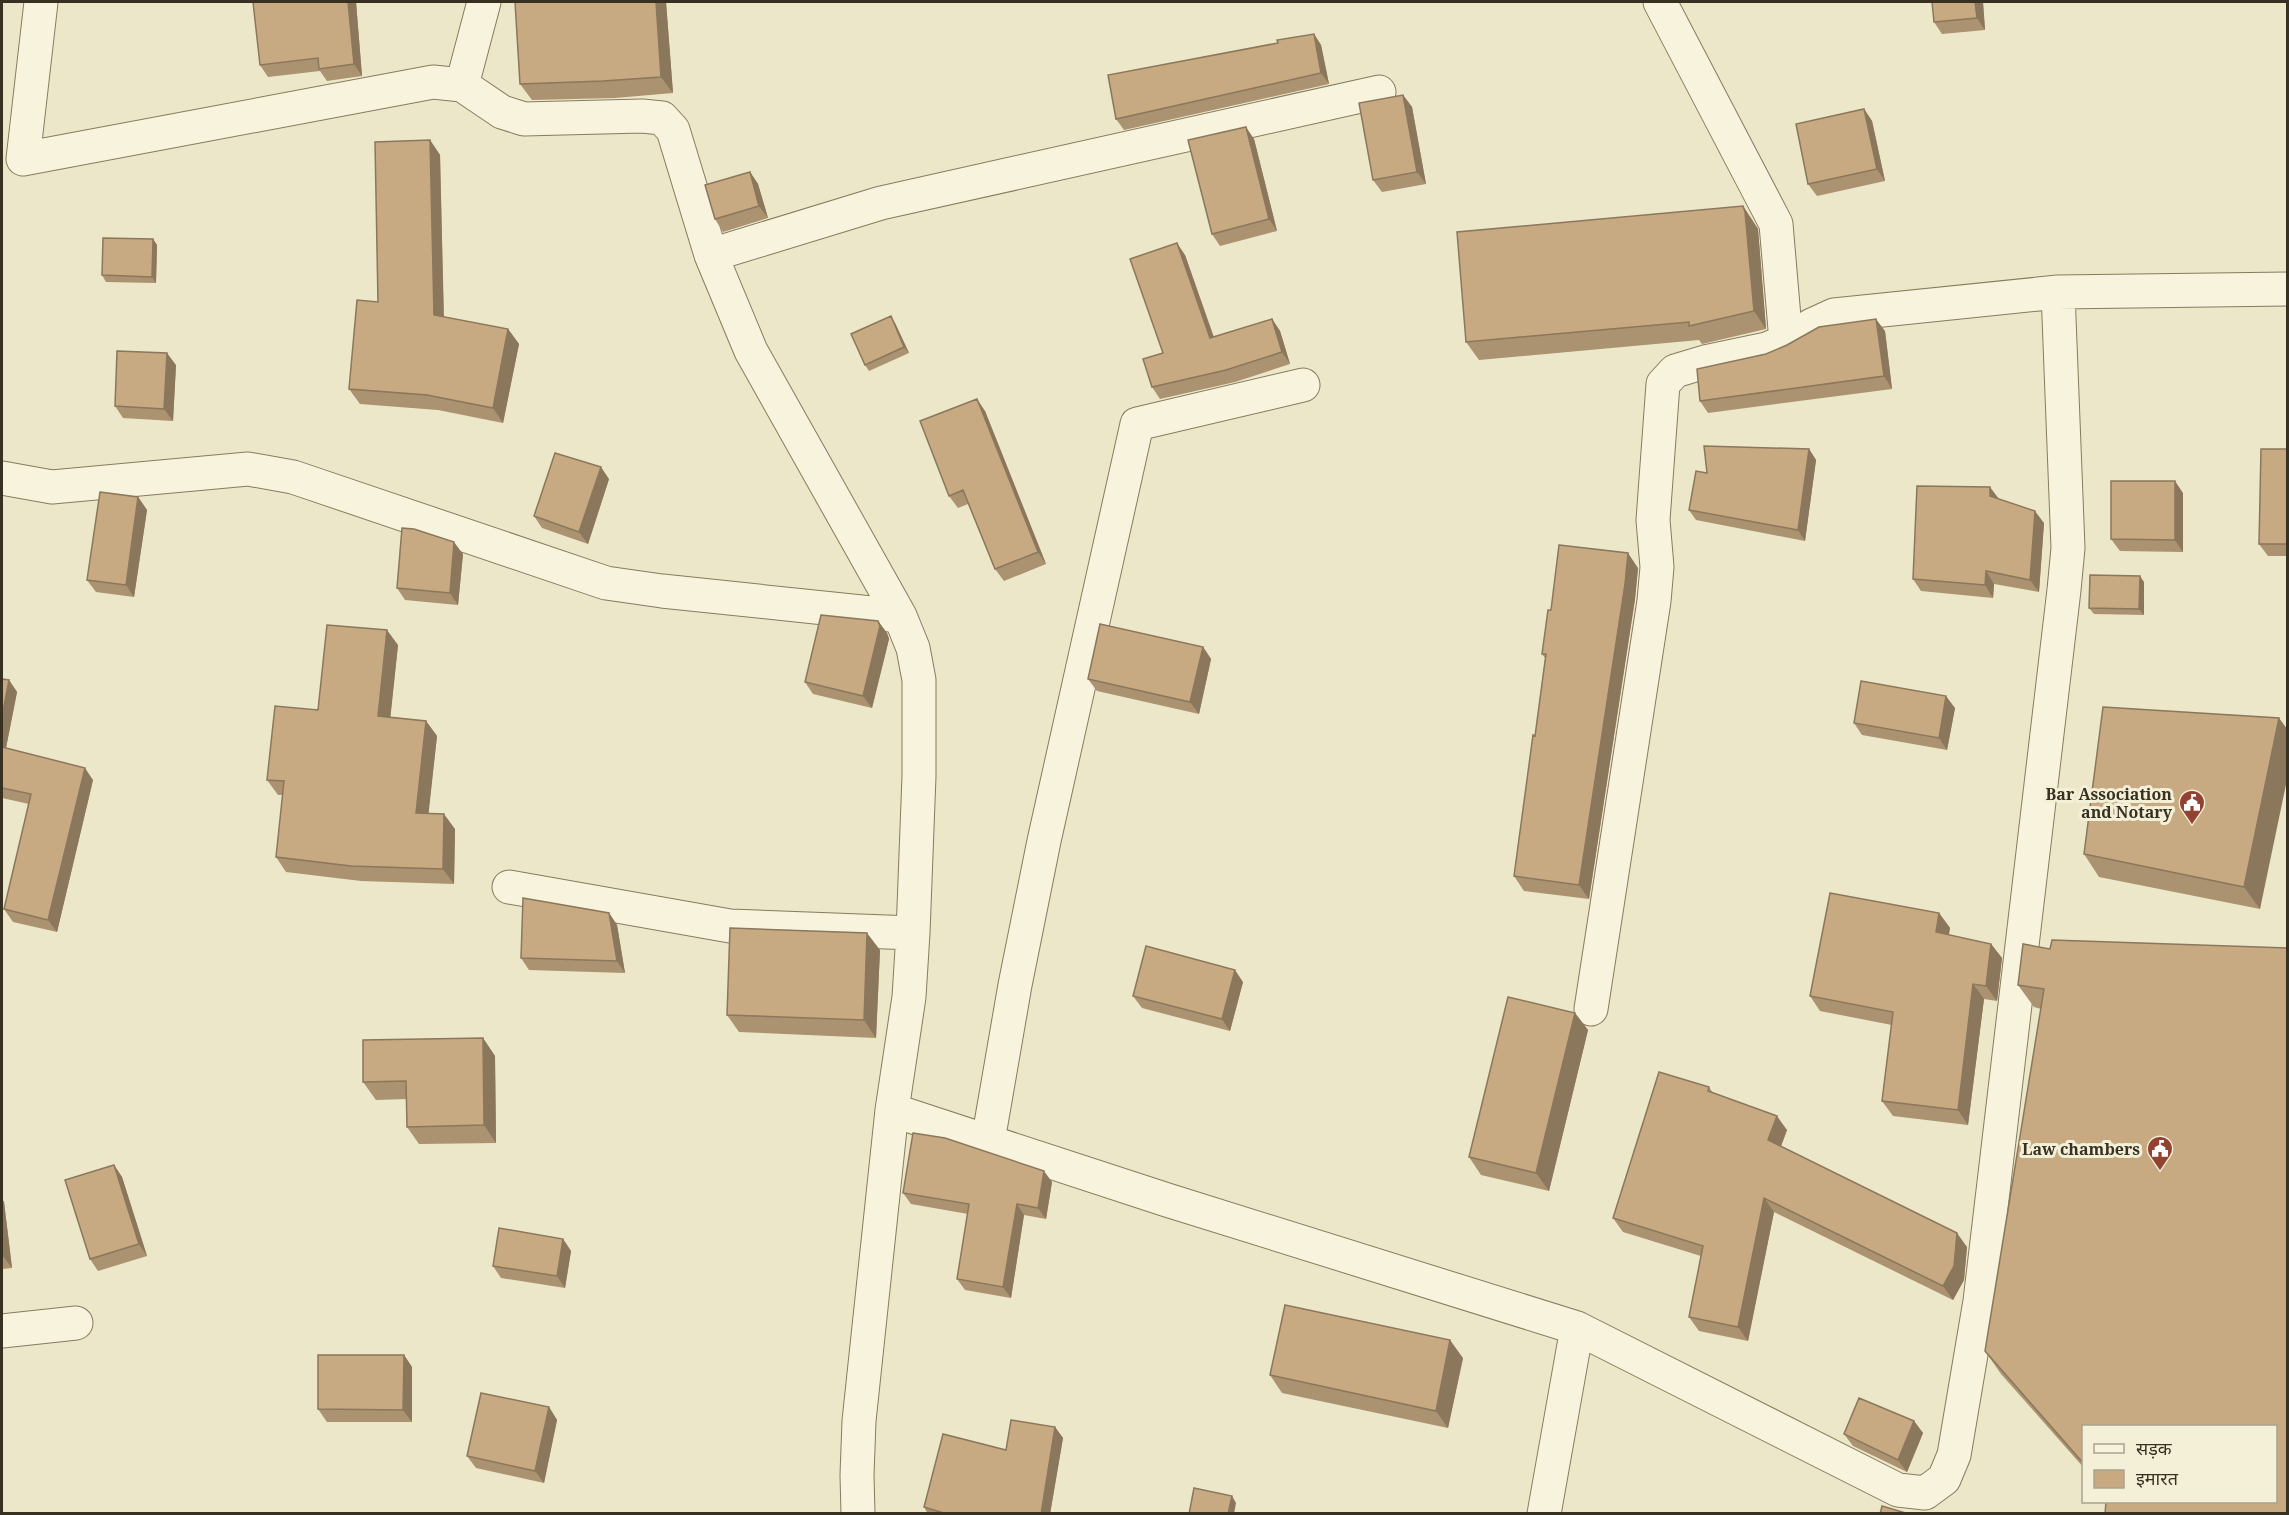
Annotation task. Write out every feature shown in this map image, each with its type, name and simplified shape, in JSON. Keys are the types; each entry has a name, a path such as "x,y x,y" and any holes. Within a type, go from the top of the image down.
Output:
{"street":[{"path":"41,2 12,163 433,82 462,85 502,112 524,119 642,116 662,118 673,130 711,255 751,351 900,616 913,648 919,681 919,776 909,997 892,1110 859,1420 858,1514"},
{"path":"462,85 484,2"},
{"path":"1660,2 1776,224 1786,340"},
{"path":"711,255 881,203 1379,92"},
{"path":"1591,1009 1654,601 1657,567 1653,519 1664,384 1675,371 1767,349 1834,315 2058,292 2288,289"},
{"path":"892,1110 1577,1328 1898,1490 1925,1492 1944,1479 1954,1455 1980,1301 2068,548 2058,292"},
{"path":"988,1141 1044,841 1137,424 1303,385"},
{"path":"2,478 52,487 248,469 293,477 606,583 900,616"},
{"path":"509,887 730,926 913,933"},
{"path":"2,1331 76,1323"},
{"path":"1544,1514 1577,1328"}],"building":[{"path":"253,2 348,2 354,64 319,69 318,58 260,65"},
{"path":"515,2 656,2 661,77 520,84"},
{"path":"1932,2 1975,2 1977,18 1934,22"},
{"path":"1314,34 1321,73 1116,119 1108,75"},
{"path":"1403,95 1417,172 1373,180 1359,103"},
{"path":"1864,109 1877,169 1808,184 1796,124"},
{"path":"1246,127 1269,219 1212,234 1188,140"},
{"path":"430,140 434,315 508,329 493,408 427,395 349,389 357,300 378,302 375,142"},
{"path":"750,172 759,206 715,219 705,185"},
{"path":"1743,206 1754,311 1689,326 1689,322 1466,342 1457,232"},
{"path":"103,238 153,239 152,277 102,275"},
{"path":"1177,243 1210,338 1272,319 1282,352 1226,370 1152,387 1143,359 1163,353 1130,259"},
{"path":"891,316 904,347 865,365 851,334"},
{"path":"1876,319 1884,376 1700,401 1697,369 1766,354 1819,327"},
{"path":"117,351 167,353 164,409 115,406"},
{"path":"977,399 1038,552 995,569 963,490 949,496 920,421"},
{"path":"1704,446 1809,449 1798,530 1689,510 1696,471 1707,473"},
{"path":"2261,449 2288,449 2288,544 2259,544"},
{"path":"555,453 601,467 579,532 534,516"},
{"path":"2111,481 2175,481 2175,540 2111,539"},
{"path":"1917,486 1990,487 1990,496 2035,511 2030,580 1986,571 1985,585 1913,579"},
{"path":"100,492 138,497 126,585 87,580"},
{"path":"402,528 414,529 454,542 450,593 397,588"},
{"path":"1559,545 1628,553 1579,885 1514,876 1546,654 1542,654 1548,610 1551,610"},
{"path":"2090,575 2140,576 2139,609 2089,608"},
{"path":"821,615 878,621 880,626 863,696 805,682"},
{"path":"1100,624 1203,647 1190,702 1088,679"},
{"path":"327,625 387,630 378,716 426,721 416,813 444,814 443,869 351,866 276,857 284,781 267,780 275,706 318,710"},
{"path":"2,679 9,680 2,717"},
{"path":"1861,681 1946,696 1939,738 1854,723"},
{"name":"Bar Association and Notary","path":"2103,707 2279,718 2244,887 2084,854"},
{"path":"2,747 85,768 48,920 4,909 31,794 2,788"},
{"path":"1830,893 1939,913 1936,932 1991,944 1986,986 1973,984 1958,1110 1882,1101 1893,1012 1810,996"},
{"path":"523,898 609,913 617,961 521,958"},
{"path":"730,928 867,933 864,1020 727,1015"},
{"name":"Law chambers","path":"2052,940 2288,948 2288,1514 2105,1514 2106,1503 2277,1503 2277,1425 2082,1425 2082,1462 1985,1351 2044,989 2018,985 2023,944 2050,949"},
{"path":"1146,946 1235,970 1222,1019 1133,996"},
{"path":"1508,997 1575,1013 1536,1173 1469,1157"},
{"path":"483,1038 484,1125 407,1127 406,1081 363,1082 363,1040"},
{"path":"1659,1072 1709,1087 1708,1091 1777,1116 1768,1140 1957,1233 1954,1266 1943,1286 1764,1198 1738,1327 1689,1317 1703,1246 1613,1218"},
{"path":"913,1133 945,1138 1044,1171 1038,1208 1017,1204 1003,1287 957,1279 969,1204 903,1193"},
{"path":"114,1165 139,1244 90,1259 65,1180"},
{"path":"499,1228 563,1239 557,1276 493,1266"},
{"path":"1285,1305 1450,1340 1436,1411 1270,1375"},
{"path":"318,1355 404,1355 403,1410 318,1409"},
{"path":"481,1393 549,1407 535,1471 467,1456"},
{"path":"1859,1398 1914,1421 1898,1460 1844,1434"},
{"path":"1011,1420 1055,1427 1041,1514 947,1514 924,1507 943,1434 1006,1450"},
{"path":"1194,1488 1232,1496 1228,1514 1189,1514"},
{"path":"1882,1506 1909,1514 1880,1514"}],"place":[{"name":"Bar Association and Notary","path":"2192,826"},
{"name":"Law chambers","path":"2160,1172"}]}
